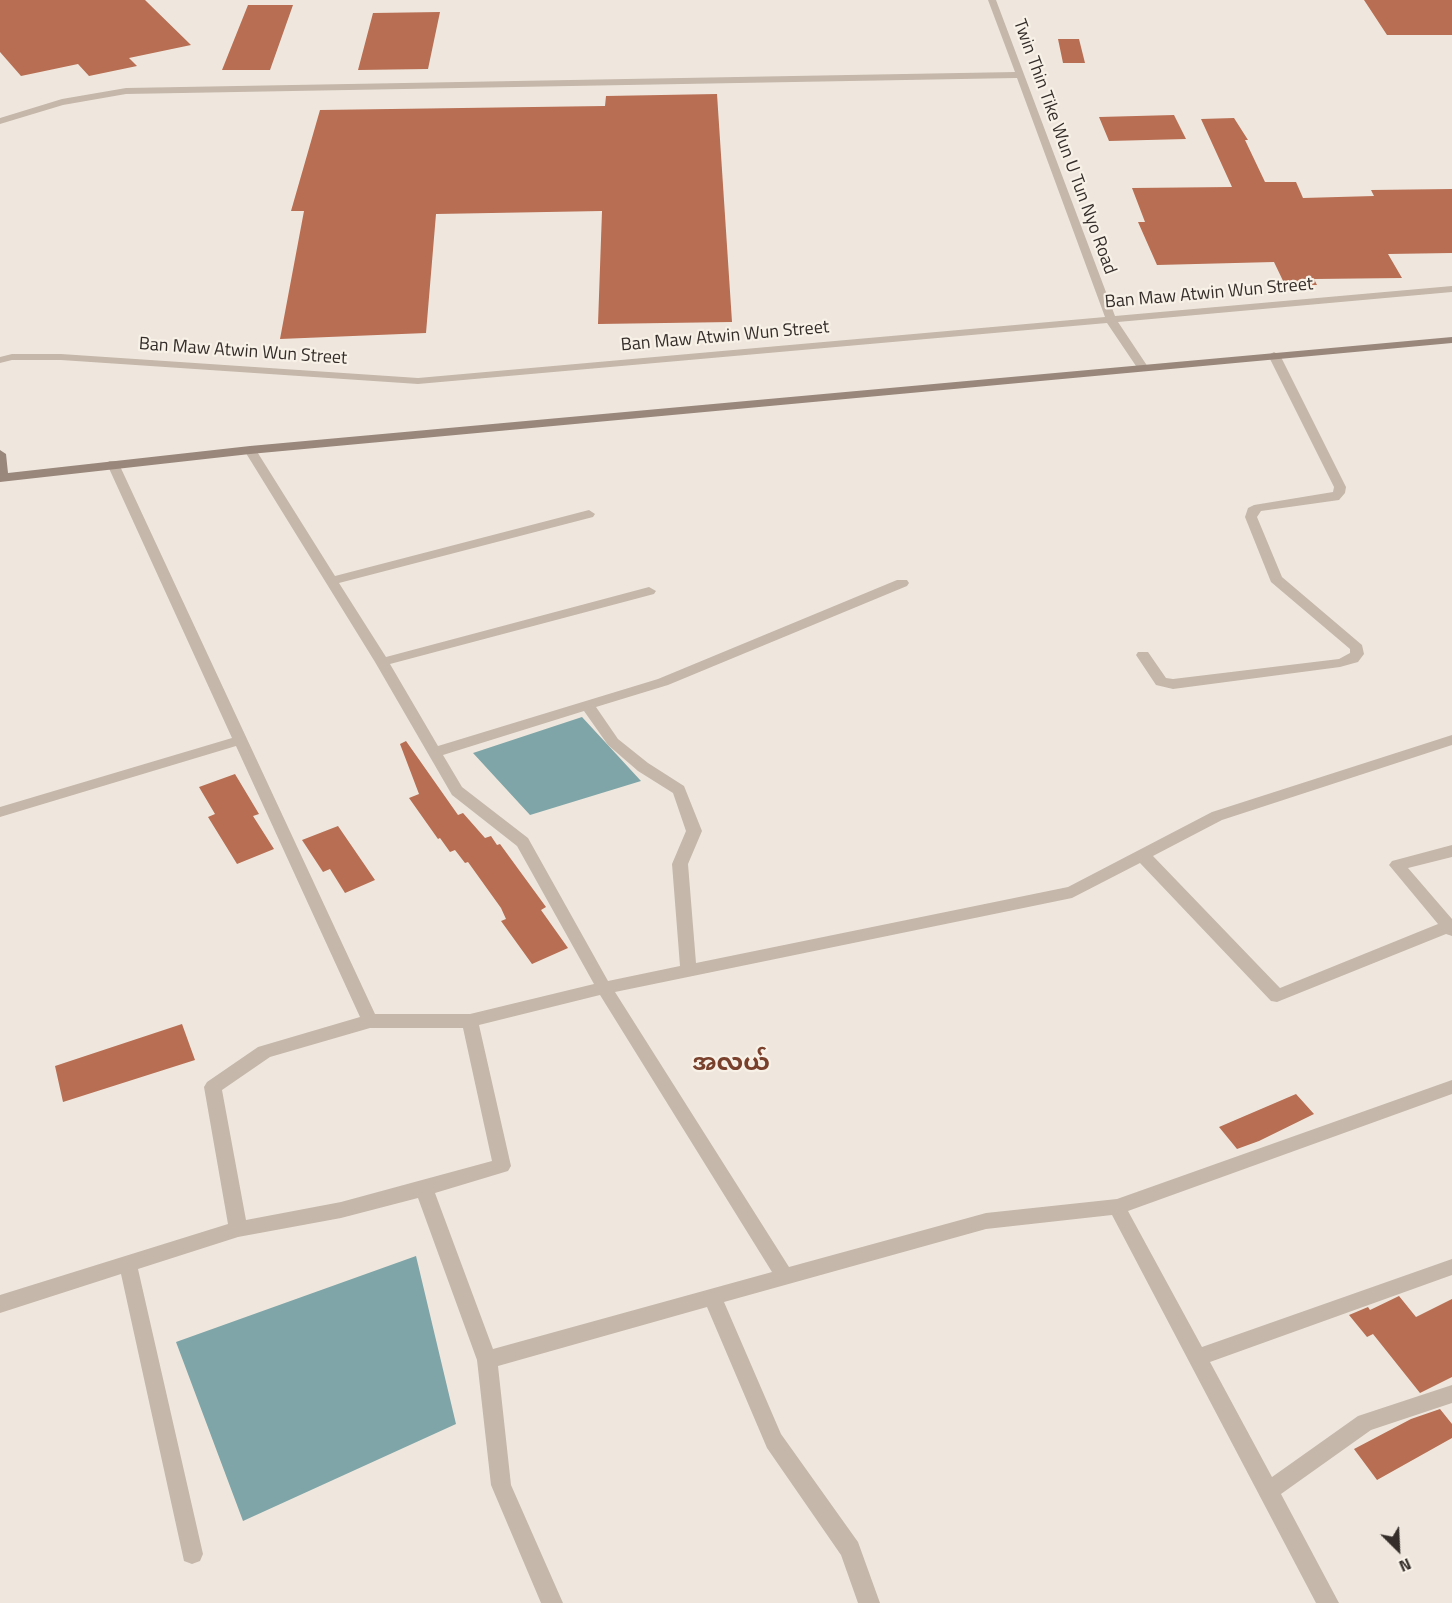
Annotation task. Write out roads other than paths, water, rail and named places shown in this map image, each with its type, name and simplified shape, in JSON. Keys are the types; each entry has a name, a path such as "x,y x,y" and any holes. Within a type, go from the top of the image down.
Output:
{"main road":[{"path":"0,454 1,478 250,450 1452,340"}],"street":[{"name":"Twin Thin Tike Wun U Tun Nyo Road","path":"992,0 1112,321 1119,336 1142,367"},
{"path":"0,121 62,102 126,91 1019,75"},
{"name":"Ban Maw Atwin Wun Street","path":"0,360 12,357 61,357 418,381 1452,289"},
{"path":"1143,655 1161,682 1173,684 1340,663 1353,659 1358,654 1357,648 1276,579 1251,517 1252,511 1258,508 1335,497 1340,487 1274,356"},
{"path":"250,450 382,662 457,791 523,842 604,988 785,1277"},
{"path":"113,464 370,1021"},
{"path":"332,581 589,514"},
{"path":"435,752 663,682 902,584"},
{"path":"382,662 649,591"},
{"path":"587,705 613,742 643,767 679,790 694,831 680,864 689,971"},
{"path":"0,812 241,740"},
{"path":"238,1229 213,1087 264,1052 370,1021 470,1021 604,988 1072,892 1217,816 1452,740"},
{"path":"1141,854 1276,996 1450,929 1397,865 1452,851"},
{"path":"0,1304 238,1229 341,1210 502,1166 470,1021"},
{"path":"487,1360 986,1221 1118,1207 1452,1087"},
{"path":"424,1189 487,1360 501,1485 552,1603"},
{"path":"1118,1207 1328,1603"},
{"path":"128,1264 192,1554"},
{"path":"1198,1357 1452,1267"},
{"path":"712,1297 774,1441 850,1549 869,1603"},
{"path":"1270,1490 1365,1424 1452,1394"}],"water":[{"path":"582,717 641,781 530,815 473,753"},
{"path":"416,1256 456,1424 243,1521 176,1342"}],"district":[{"name":"အလယ်","path":"731,1064"}]}
